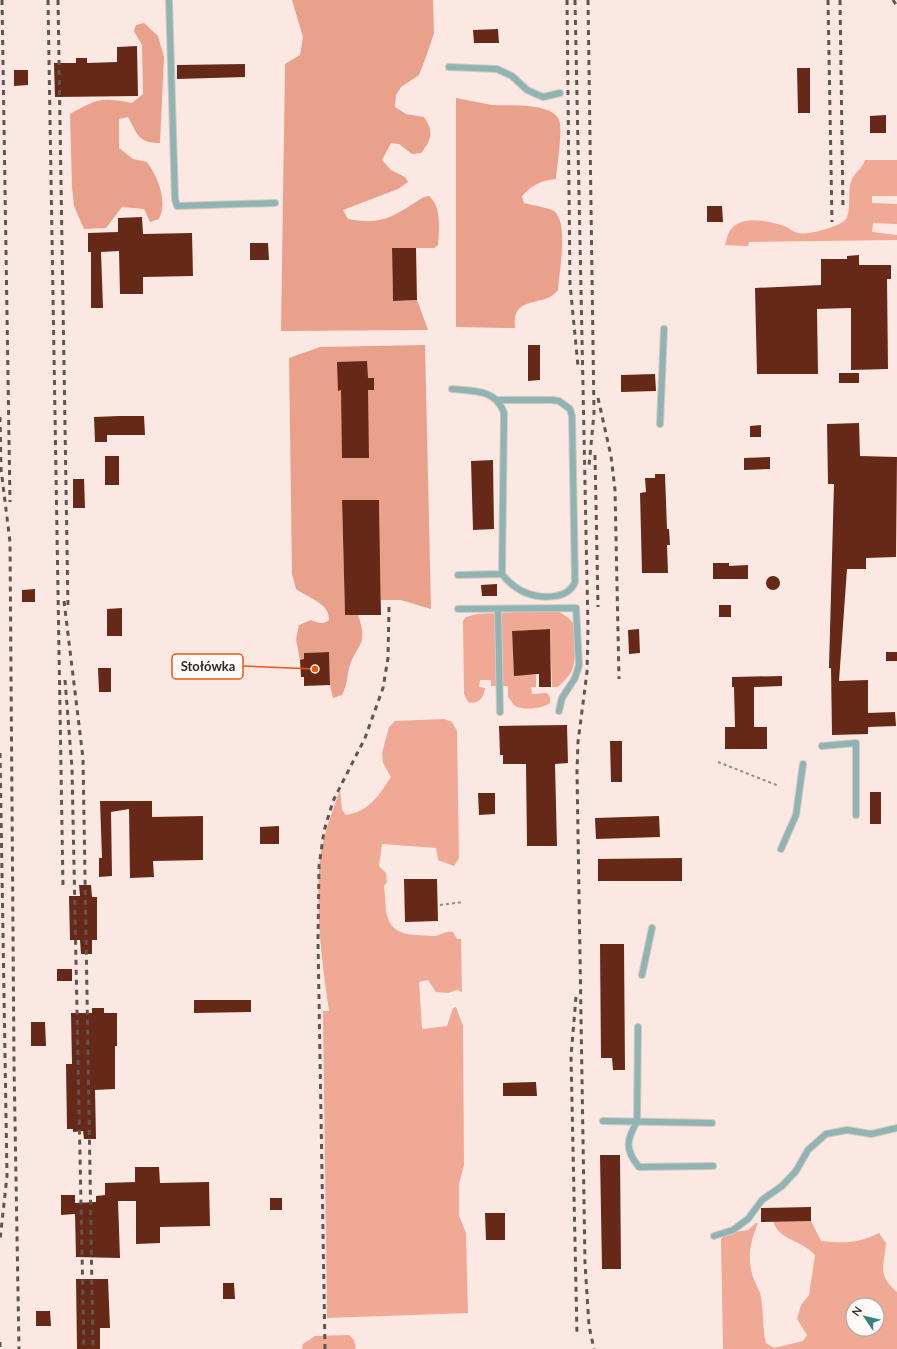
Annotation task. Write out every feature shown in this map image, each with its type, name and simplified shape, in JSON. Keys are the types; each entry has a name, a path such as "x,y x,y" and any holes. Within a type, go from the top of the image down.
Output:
{"lane":[{"path":"169,0 175,199 177,206 275,203"},
{"path":"448,67 497,69 512,76 527,90 542,98 560,93"},
{"path":"660,424 664,329"},
{"path":"452,390 486,392 497,400 504,413 502,574 516,588 536,596 560,596 573,587 575,582 572,416 570,409 559,402 497,400"},
{"path":"458,575 502,574"},
{"path":"458,609 576,608 579,665 575,678 562,698 559,711"},
{"path":"498,609 500,712"},
{"path":"822,746 856,742 856,815"},
{"path":"781,849 796,815 803,764"},
{"path":"642,976 652,928"},
{"path":"638,1027 637,1122 630,1133 628,1146 632,1158 639,1167 713,1166"},
{"path":"603,1121 712,1123"},
{"path":"714,1236 733,1230 748,1219 762,1200 782,1186 796,1171 808,1150 826,1134 847,1130 871,1134 897,1128"}],"path":[{"path":"718,762 779,786"},
{"path":"440,905 463,902"}],"shaded area":[{"path":"292,0 433,0 434,33 426,57 419,75 401,87 396,95 395,107 406,114 424,117 430,131 428,144 421,153 412,154 399,144 391,143 382,160 391,170 405,177 408,182 398,189 343,210 348,219 371,221 380,220 397,214 424,197 429,196 433,201 438,212 439,219 438,245 434,248 392,248 393,301 417,300 428,330 281,331 285,64 300,55 303,37"},
{"path":"144,23 158,36 164,57 160,143 153,143 143,140 137,133 128,117 119,119 119,148 133,159 147,162 158,182 162,197 162,212 159,219 150,222 144,209 122,207 106,228 84,229 74,206 70,114 93,102 113,100 132,103 143,94 142,45 134,31 136,25"},
{"path":"456,98 492,105 518,105 539,108 548,110 555,114 559,120 560,140 556,179 538,184 522,196 524,203 552,210 559,217 562,248 558,290 552,296 530,303 518,310 515,317 515,328 456,327"},
{"path":"865,160 897,160 897,196 872,196 872,203 897,204 897,224 873,223 872,232 897,235 897,240 749,242 748,246 725,245 727,236 732,228 737,224 750,220 771,222 802,234 835,226 844,221 848,214 849,189 851,181"},
{"path":"425,345 431,609 401,600 381,600 379,500 342,500 345,615 358,615 361,625 362,639 349,668 346,685 342,695 333,698 330,685 329,652 304,653 304,659 300,660 296,639 299,625 311,620 325,623 329,620 326,609 322,605 296,589 292,574 289,358 320,347"},
{"path":"556,610 573,623 576,638 575,657 571,673 558,687 552,687 550,629 512,631 514,675 536,675 536,687 531,687 532,694 547,693 550,697 550,703 542,707 527,709 518,707 514,705 508,697 508,686 491,686 491,680 480,680 479,687 485,688 482,698 478,702 468,702 464,694 463,621 466,617 477,614"},
{"path":"444,719 452,722 457,731 459,858 454,866 438,860 436,848 382,844 379,866 386,873 387,882 384,886 388,920 397,930 416,935 435,936 453,932 457,939 461,939 462,992 457,990 448,993 436,992 428,980 419,982 422,1029 447,1026 453,1008 456,1007 463,1026 464,1165 459,1184 459,1216 466,1233 468,1313 327,1318 323,1011 329,1011 319,921 318,885 320,857 327,828 340,790 342,810 346,815 354,813 373,802 391,777 383,763 382,753 389,727 395,721"},
{"path":"773,1221 811,1221 821,1241 851,1242 871,1237 879,1233 886,1243 883,1265 884,1275 887,1281 897,1292 897,1349 723,1349 721,1239 728,1233 748,1230 756,1223 758,1223 751,1243 750,1263 753,1277 761,1297 766,1343 774,1348 803,1341 807,1335 797,1319 801,1305 809,1295 815,1255 776,1228"},
{"path":"349,1335 354,1340 356,1349 302,1349 303,1344 315,1336"}],"building":[{"path":"498,29 499,43 474,43 473,30"},
{"path":"137,46 138,96 55,97 54,63 76,63 76,58 87,58 87,63 117,62 117,47"},
{"path":"245,64 245,77 177,79 177,65"},
{"path":"797,68 810,68 810,113 798,113"},
{"path":"14,70 28,70 28,85 14,86"},
{"path":"886,115 886,133 870,133 870,116"},
{"path":"707,206 722,206 723,222 707,222"},
{"path":"142,217 143,234 192,233 193,276 143,277 143,294 120,294 119,251 101,252 103,308 91,308 91,252 88,252 88,233 118,232 118,218"},
{"path":"250,243 268,243 269,260 250,260"},
{"path":"392,248 416,248 417,300 393,301"},
{"path":"859,255 859,265 891,265 891,279 887,279 888,369 851,370 851,308 817,309 818,374 757,374 755,288 821,285 821,259 847,259 847,256"},
{"path":"528,345 540,345 540,380 528,381"},
{"path":"367,361 368,378 374,378 374,390 368,390 369,458 342,458 341,390 338,391 337,362"},
{"path":"839,373 859,373 859,383 839,383"},
{"path":"655,374 656,391 621,392 621,375"},
{"path":"144,416 145,435 107,435 107,442 95,442 94,417"},
{"path":"859,423 860,456 897,457 896,557 866,558 866,569 847,569 839,681 868,680 868,713 895,712 896,726 868,727 868,734 832,735 831,668 829,668 834,484 828,484 827,424"},
{"path":"761,425 761,437 750,437 750,426"},
{"path":"105,456 119,456 119,485 105,485"},
{"path":"770,457 770,469 744,470 744,458"},
{"path":"493,460 494,529 473,530 471,461"},
{"path":"655,474 665,474 667,529 669,529 670,545 667,545 668,573 642,573 640,493 646,492 645,478 655,478"},
{"path":"73,479 84,479 85,508 73,508"},
{"path":"342,500 379,500 381,615 345,615"},
{"path":"713,563 729,563 729,566 748,565 748,579 713,579"},
{"path":"773,576 778,578 780,583 778,588 773,590 768,588 766,583 768,578"},
{"path":"497,584 497,596 482,596 481,585"},
{"path":"35,589 35,602 22,602 22,590"},
{"path":"719,605 731,605 731,617 719,617"},
{"path":"122,608 122,636 107,636 107,609"},
{"path":"550,629 551,687 539,687 539,674 514,676 512,631"},
{"path":"639,629 640,653 629,654 628,630"},
{"path":"329,652 330,685 304,686 304,677 301,677 300,660 304,659 304,653"},
{"path":"886,652 897,652 897,661 886,661"},
{"path":"98,668 111,668 111,692 99,692"},
{"path":"782,676 782,686 754,687 754,727 767,727 767,749 725,749 725,727 735,727 734,687 732,687 732,677"},
{"path":"567,725 568,763 555,764 557,846 527,846 526,764 503,764 503,755 500,755 499,726"},
{"path":"610,741 622,741 622,782 611,782"},
{"path":"870,792 881,792 881,824 870,824"},
{"path":"478,793 495,793 495,814 479,815"},
{"path":"100,801 152,801 152,817 203,816 203,860 153,861 154,877 130,878 129,809 111,812 112,876 99,877 99,858 102,858"},
{"path":"659,816 660,837 596,839 595,818"},
{"path":"279,826 279,844 260,844 260,827"},
{"path":"682,858 682,881 598,881 598,859"},
{"path":"404,879 437,879 438,921 405,922"},
{"path":"79,885 91,885 92,897 97,897 97,940 92,940 92,954 81,954 80,940 70,940 69,896 80,896"},
{"path":"600,944 624,944 625,1070 613,1070 612,1058 601,1058"},
{"path":"57,969 72,969 72,981 57,981"},
{"path":"194,1000 251,1000 251,1012 194,1013"},
{"path":"92,1008 104,1008 104,1013 117,1013 115,1089 95,1090 96,1139 84,1139 83,1131 73,1132 73,1129 67,1129 66,1064 72,1064 71,1013 92,1013"},
{"path":"31,1022 45,1022 46,1046 31,1046"},
{"path":"536,1082 537,1096 503,1096 503,1083"},
{"path":"600,1155 620,1155 621,1269 602,1269"},
{"path":"135,1167 159,1167 160,1183 209,1182 210,1226 160,1227 160,1243 136,1244 136,1201 118,1201 120,1258 76,1257 75,1214 61,1215 61,1195 75,1195 75,1203 96,1202 96,1196 105,1195 105,1183 135,1182"},
{"path":"270,1198 282,1198 282,1210 270,1210"},
{"path":"811,1207 811,1221 761,1222 761,1208"},
{"path":"485,1213 505,1213 505,1240 486,1240"},
{"path":"76,1279 108,1279 110,1328 100,1328 100,1349 77,1349"},
{"path":"223,1283 234,1283 235,1299 223,1299"},
{"path":"36,1311 50,1311 51,1326 36,1326"}],"railway":[{"path":"2,0 10,502"},
{"path":"48,0 63,887"},
{"path":"58,0 68,608"},
{"path":"567,0 570,284 578,366"},
{"path":"575,0 588,628 587,672 578,742 577,771 585,1263 589,1326 594,1349"},
{"path":"588,0 594,413 589,466"},
{"path":"828,0 832,222"},
{"path":"840,0 843,207"},
{"path":"893,0 897,6"},
{"path":"598,398 611,456 615,490 619,679"},
{"path":"0,417 1,469 10,542 14,1064 19,1349"},
{"path":"595,455 598,607"},
{"path":"64,601 83,758 93,1349"},
{"path":"325,1349 318,941 319,866 324,831 333,801 365,738 383,688 388,658 389,606"},
{"path":"65,680 72,768 84,1349"},
{"path":"0,753 7,1176 0,1240"},
{"path":"576,997 571,1056 577,1335"},
{"path":"0,1342 0,1349"}],"place":[{"name":"Stołówka","path":"315,669"}]}
